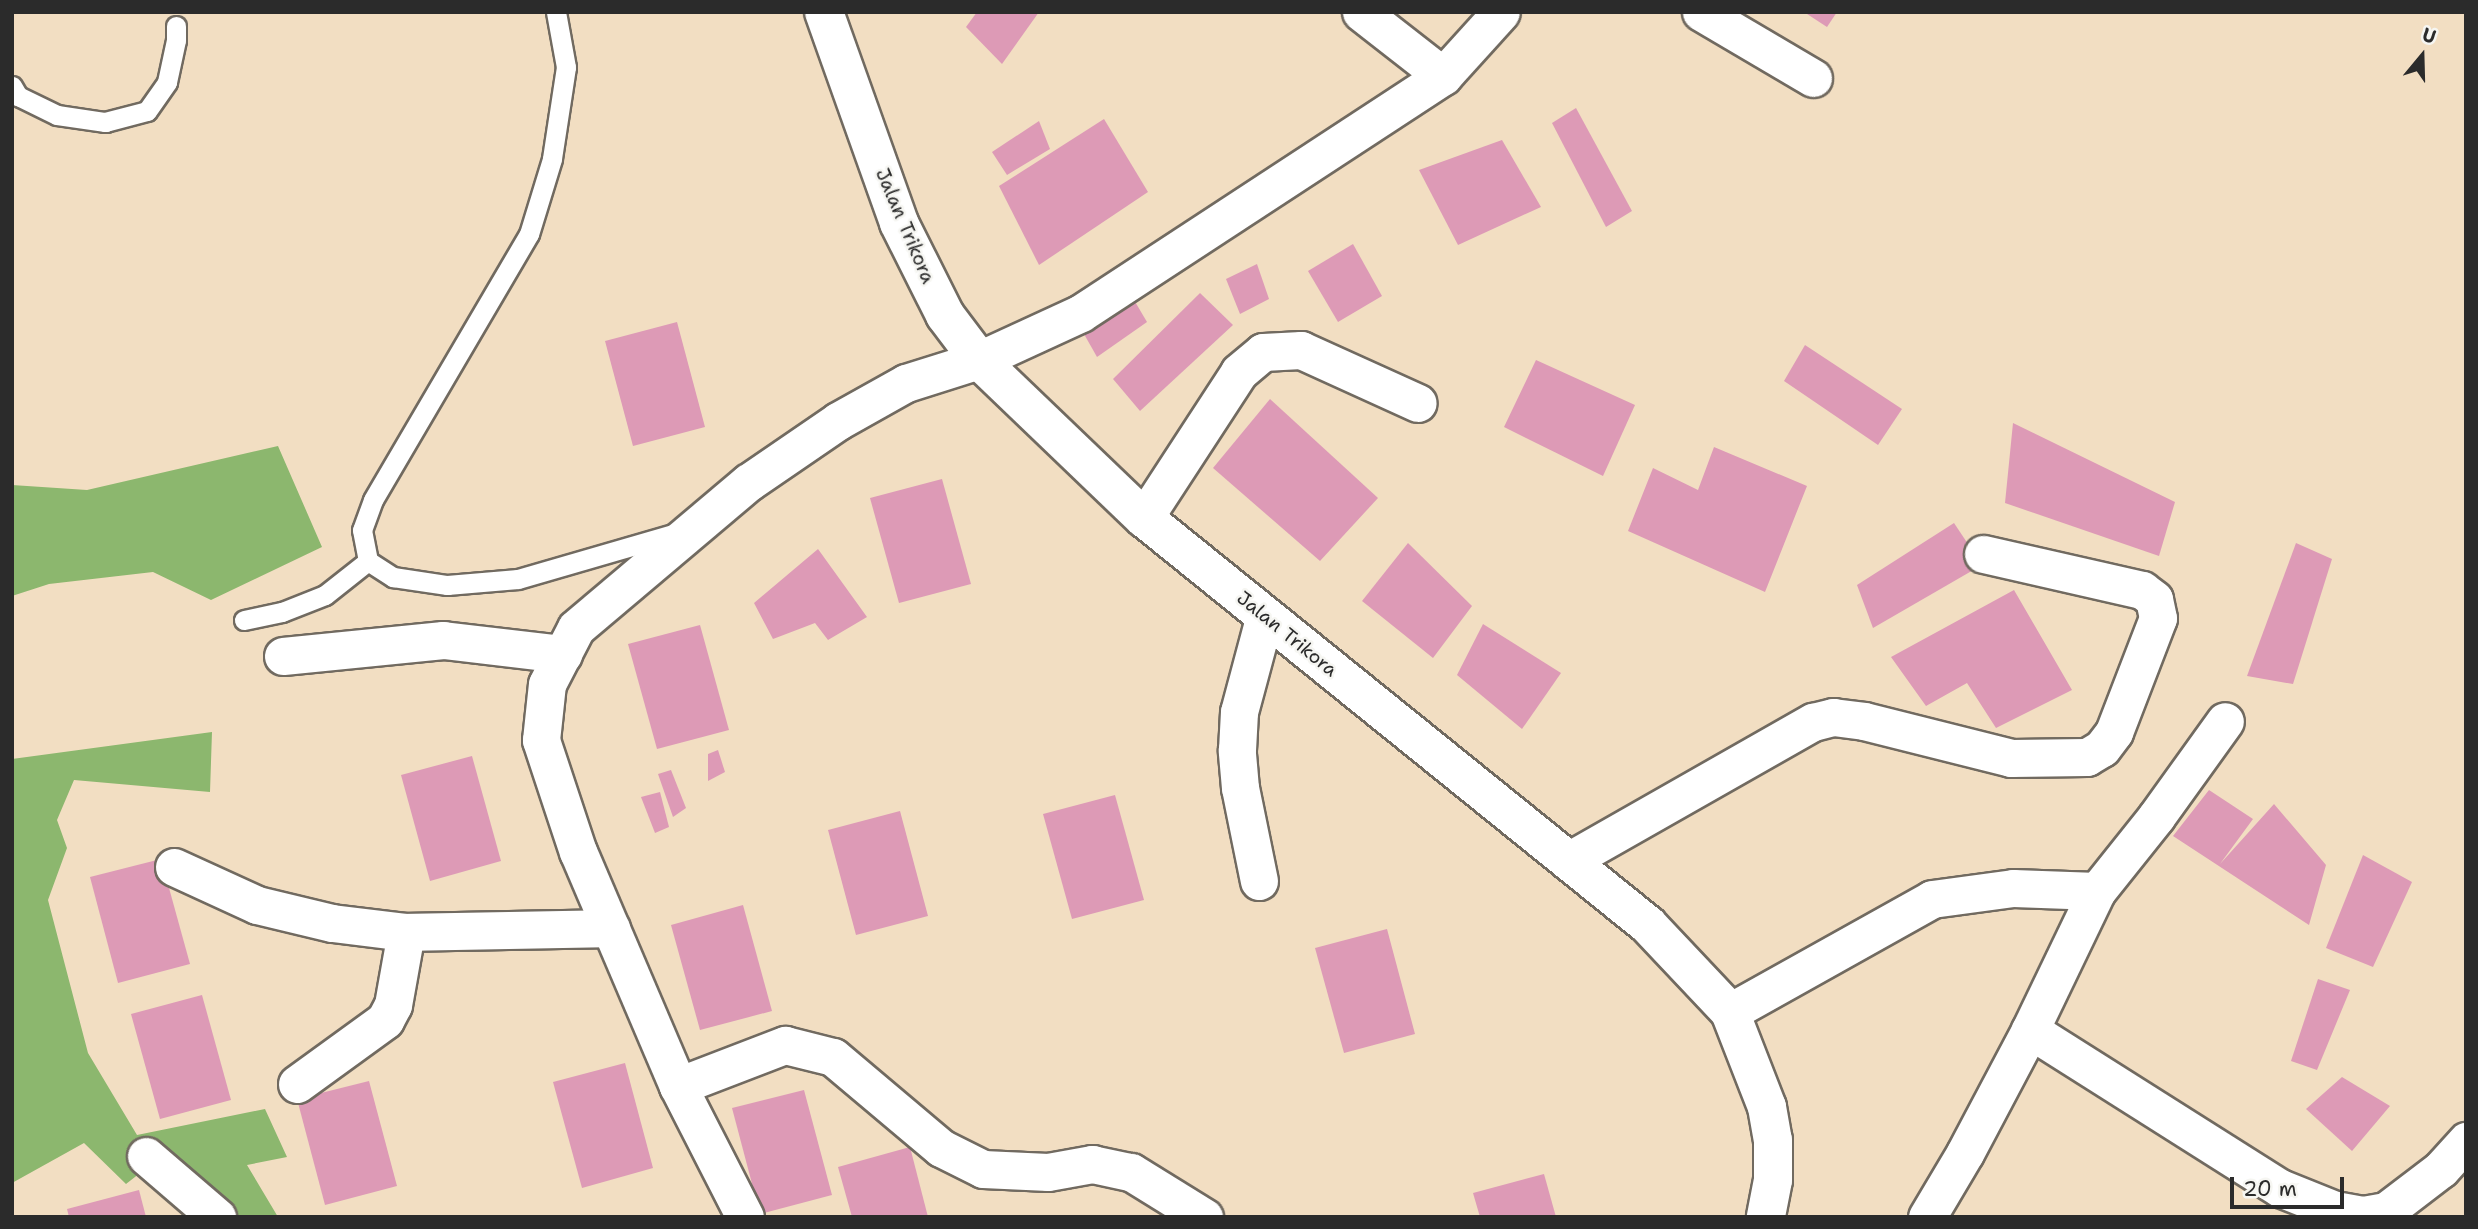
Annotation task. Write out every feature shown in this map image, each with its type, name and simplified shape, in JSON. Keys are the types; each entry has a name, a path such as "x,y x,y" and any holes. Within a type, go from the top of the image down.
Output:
{"street":[{"name":"Jalan Trikora","path":"824,12 899,223 944,315 979,360 1144,518 1648,926 1730,1012 1767,1107 1773,1140 1773,1180 1766,1217"},
{"path":"1361,12 1443,76"},
{"path":"745,1217 678,1087 578,852 541,740 547,684 576,628 690,529 749,482 838,421 906,383 979,360 1081,313 1443,76 1501,12"},
{"path":"1701,12 1813,78"},
{"path":"1144,518 1240,372 1263,352 1301,351 1418,403"},
{"path":"1568,861 1813,722 1833,717 1864,721 2011,758 2087,757 2102,748 2114,732 2158,618 2154,598 2142,590 1983,555"},
{"path":"1259,881 1240,788 1237,750 1239,712 1265,615"},
{"path":"283,656 443,640 563,654"},
{"path":"1927,1217 1965,1153 2030,1030 2097,891 2156,817 2225,721"},
{"path":"174,867 257,905 332,922 406,932 611,928"},
{"path":"1730,1012 1932,899 2013,888 2097,891"},
{"path":"297,1084 385,1020 393,1005 406,932"},
{"path":"2030,1030 2280,1188 2335,1210 2363,1215 2386,1211 2441,1169 2466,1142"},
{"path":"678,1087 785,1045 833,1057 940,1148 983,1169 1048,1172 1092,1164 1131,1172 1204,1217"},
{"path":"146,1156 217,1217"}],"lane":[{"path":"556,12 566,67 552,159 530,234 373,500 362,530 368,561 393,577 447,585 518,579 690,529"},
{"path":"12,86 18,96 57,115 105,122 147,111 167,82 176,40 176,26"},
{"path":"244,621 282,612 325,595 368,561"}],"green space":[{"path":"278,446 322,547 211,600 153,572 49,584 12,596 12,485 87,490"},
{"path":"212,732 210,792 74,780 57,820 67,848 48,900 88,1053 137,1135 265,1109 287,1157 247,1165 278,1217 196,1217 149,1166 126,1184 84,1143 12,1183 12,759"}],"building":[{"path":"977,12 1039,12 1002,64 966,27"},
{"path":"1804,12 1837,12 1827,27"},
{"path":"1576,108 1632,211 1606,227 1552,123"},
{"path":"1104,119 1148,192 1039,265 999,186"},
{"path":"1039,121 1050,149 1007,175 992,152"},
{"path":"1502,140 1541,207 1458,245 1419,170"},
{"path":"1353,244 1382,296 1338,322 1308,271"},
{"path":"1257,264 1269,299 1240,314 1226,279"},
{"path":"1200,293 1233,325 1140,411 1113,379"},
{"path":"1134,300 1147,322 1097,357 1084,334"},
{"path":"677,322 705,427 633,446 605,341"},
{"path":"1805,345 1902,409 1878,445 1784,381"},
{"path":"1536,360 1635,405 1603,476 1504,427"},
{"path":"1270,399 1378,498 1320,561 1213,468"},
{"path":"2013,423 2175,502 2159,556 2005,503"},
{"path":"1714,447 1807,486 1765,592 1628,531 1653,468 1698,490"},
{"path":"942,479 971,584 899,603 870,498"},
{"path":"1954,523 1982,565 1873,628 1857,585"},
{"path":"1408,543 1472,606 1433,658 1362,601"},
{"path":"2296,543 2332,559 2293,684 2247,676"},
{"path":"818,549 867,617 828,640 815,623 773,639 754,603"},
{"path":"2014,590 2072,690 1996,728 1967,683 1926,706 1891,657"},
{"path":"1483,624 1561,673 1522,729 1457,675"},
{"path":"700,625 729,730 657,749 628,644"},
{"path":"718,750 725,772 708,781 708,754"},
{"path":"472,756 501,861 430,881 401,775"},
{"path":"671,770 686,808 673,817 658,774"},
{"path":"2209,790 2253,819 2220,864 2274,804 2326,865 2309,925 2173,836"},
{"path":"660,792 669,827 655,833 641,797"},
{"path":"1115,795 1144,900 1072,919 1043,814"},
{"path":"900,811 928,916 856,935 828,830"},
{"path":"2363,855 2412,882 2373,967 2326,948"},
{"path":"161,859 190,964 118,983 90,877"},
{"path":"743,905 772,1011 700,1030 671,925"},
{"path":"1387,929 1415,1034 1344,1053 1315,948"},
{"path":"2318,979 2350,990 2317,1070 2291,1061"},
{"path":"202,995 231,1100 160,1119 131,1014"},
{"path":"625,1063 653,1168 582,1188 553,1082"},
{"path":"2342,1077 2390,1106 2352,1151 2306,1109"},
{"path":"369,1081 397,1186 325,1205 297,1099"},
{"path":"804,1090 832,1195 760,1214 732,1108"},
{"path":"910,1147 928,1217 852,1217 838,1167"},
{"path":"1544,1174 1556,1217 1480,1217 1473,1193"},
{"path":"139,1190 146,1217 69,1217 67,1209"}]}
